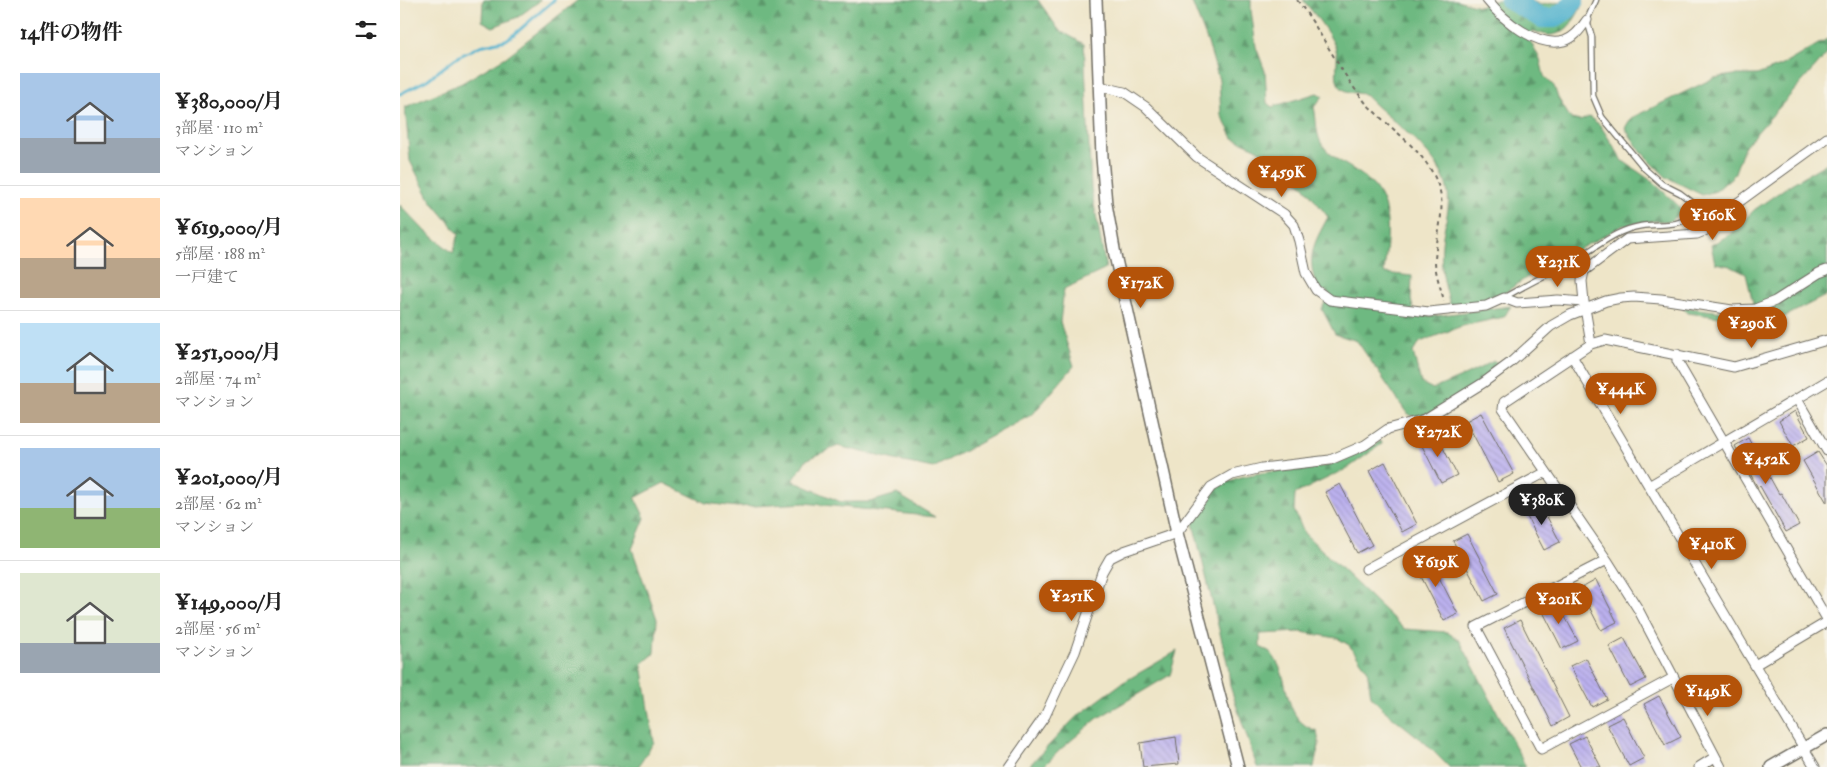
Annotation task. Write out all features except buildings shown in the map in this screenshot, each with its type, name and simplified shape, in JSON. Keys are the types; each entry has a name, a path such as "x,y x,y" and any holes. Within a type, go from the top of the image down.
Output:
{"street":[{"path":"1096,0 1102,157 1106,204 1178,533 1238,767"},
{"path":"1487,0 1526,34 1544,41 1565,41 1578,33 1587,20"},
{"path":"1099,86 1124,92 1146,107 1197,156 1284,214 1294,225 1306,273 1316,290 1330,300 1408,310 1446,311 1486,306 1504,298 1517,303 1558,300 1584,306"},
{"path":"1591,344 1584,306 1582,281 1584,271 1627,239 1697,234 1709,230 1720,222 1736,204 1827,138"},
{"path":"1009,767 1044,716 1057,690 1075,652 1102,572 1110,558 1124,550 1178,533 1211,487 1232,475 1262,468 1330,460 1365,445 1388,429 1418,423 1483,383 1510,363 1551,326 1584,306 1634,297 1661,299 1732,310 1756,309 1775,301 1812,277 1827,270"},
{"path":"1721,767 1638,609 1607,560 1503,409 1504,402 1591,344 1605,340 1734,367 1827,340"},
{"path":"1677,354 1677,361 1827,620 1755,665"},
{"path":"1572,356 1815,767"},
{"path":"1649,486 1827,382"},
{"path":"1796,399 1827,451"},
{"path":"1366,569 1546,472"},
{"path":"1607,560 1476,628 1541,749 1673,678"},
{"path":"1771,767 1827,735"},
{"path":"1699,767 1715,757"}],"lane":[{"path":"1504,298 1580,256 1600,242 1621,232 1642,226 1679,224 1692,215 1692,202 1680,193 1662,184 1645,169 1602,117 1593,96 1592,37 1587,20 1596,0"}],"path":[{"path":"1297,0 1313,21 1365,102 1419,153 1435,176 1440,191 1440,208 1435,260 1446,311"}],"green space":[{"path":"483,0 541,0 518,17 493,27 482,21"},
{"path":"578,0 1038,0 1059,30 1084,44 1091,188 1106,269 1064,289 1060,322 1074,366 1033,414 933,468 838,446 806,460 793,481 841,502 870,502 897,494 935,517 805,503 737,507 706,503 664,483 635,498 645,518 632,549 657,619 655,653 642,664 654,742 638,767 400,767 400,205 422,228 453,253 459,234 431,201 410,161 405,107 462,83 506,57"},
{"path":"1191,0 1251,0 1256,47 1265,71 1267,103 1272,107 1317,93 1323,96 1314,107 1321,143 1328,152 1367,179 1382,199 1387,223 1384,273 1412,276 1411,300 1415,316 1434,316 1511,306 1504,317 1462,326 1420,342 1413,352 1421,383 1433,389 1494,361 1501,365 1457,399 1417,420 1406,412 1357,341 1335,334 1322,309 1329,293 1317,288 1312,267 1315,243 1328,217 1304,186 1256,148 1233,138 1221,115 1219,80 1208,43"},
{"path":"1303,0 1456,0 1479,6 1498,0 1529,0 1541,5 1561,2 1562,0 1584,0 1575,18 1562,32 1545,35 1533,31 1528,37 1540,59 1544,76 1554,86 1558,98 1571,119 1580,121 1589,117 1600,125 1623,161 1653,182 1683,210 1670,221 1650,221 1624,225 1529,276 1500,296 1482,303 1450,305 1442,268 1448,195 1442,174 1423,149 1364,94 1354,93 1341,88 1336,70 1337,54 1332,41"},
{"path":"1827,39 1827,54 1744,147 1734,175 1716,191 1702,195 1666,177 1642,153 1625,128 1631,118 1714,78 1734,75 1757,75 1781,66"},
{"path":"1827,163 1827,295 1780,319 1738,319 1687,313 1682,307 1739,314 1753,303 1746,274 1730,266 1715,263 1711,245 1729,235 1754,210 1791,184"},
{"path":"1381,441 1383,443 1348,468 1295,494 1294,510 1304,533 1404,629 1447,632 1460,641 1526,767 1449,767 1423,741 1384,710 1371,696 1367,669 1349,645 1337,638 1301,632 1260,634 1260,647 1270,652 1277,662 1289,702 1298,719 1306,726 1317,731 1319,744 1314,767 1257,767 1230,686 1228,666 1193,523 1209,496 1218,487 1233,479 1267,472 1313,468 1331,464 1357,454"},
{"path":"1177,651 1170,675 1098,718 1062,748 1043,767 1028,767 1076,717 1122,683"}],"waterway":[{"path":"400,94 427,80 456,58 480,46 506,40 554,0"},
{"path":"1510,0 1542,18 1554,18 1568,9 1574,0"}]}
